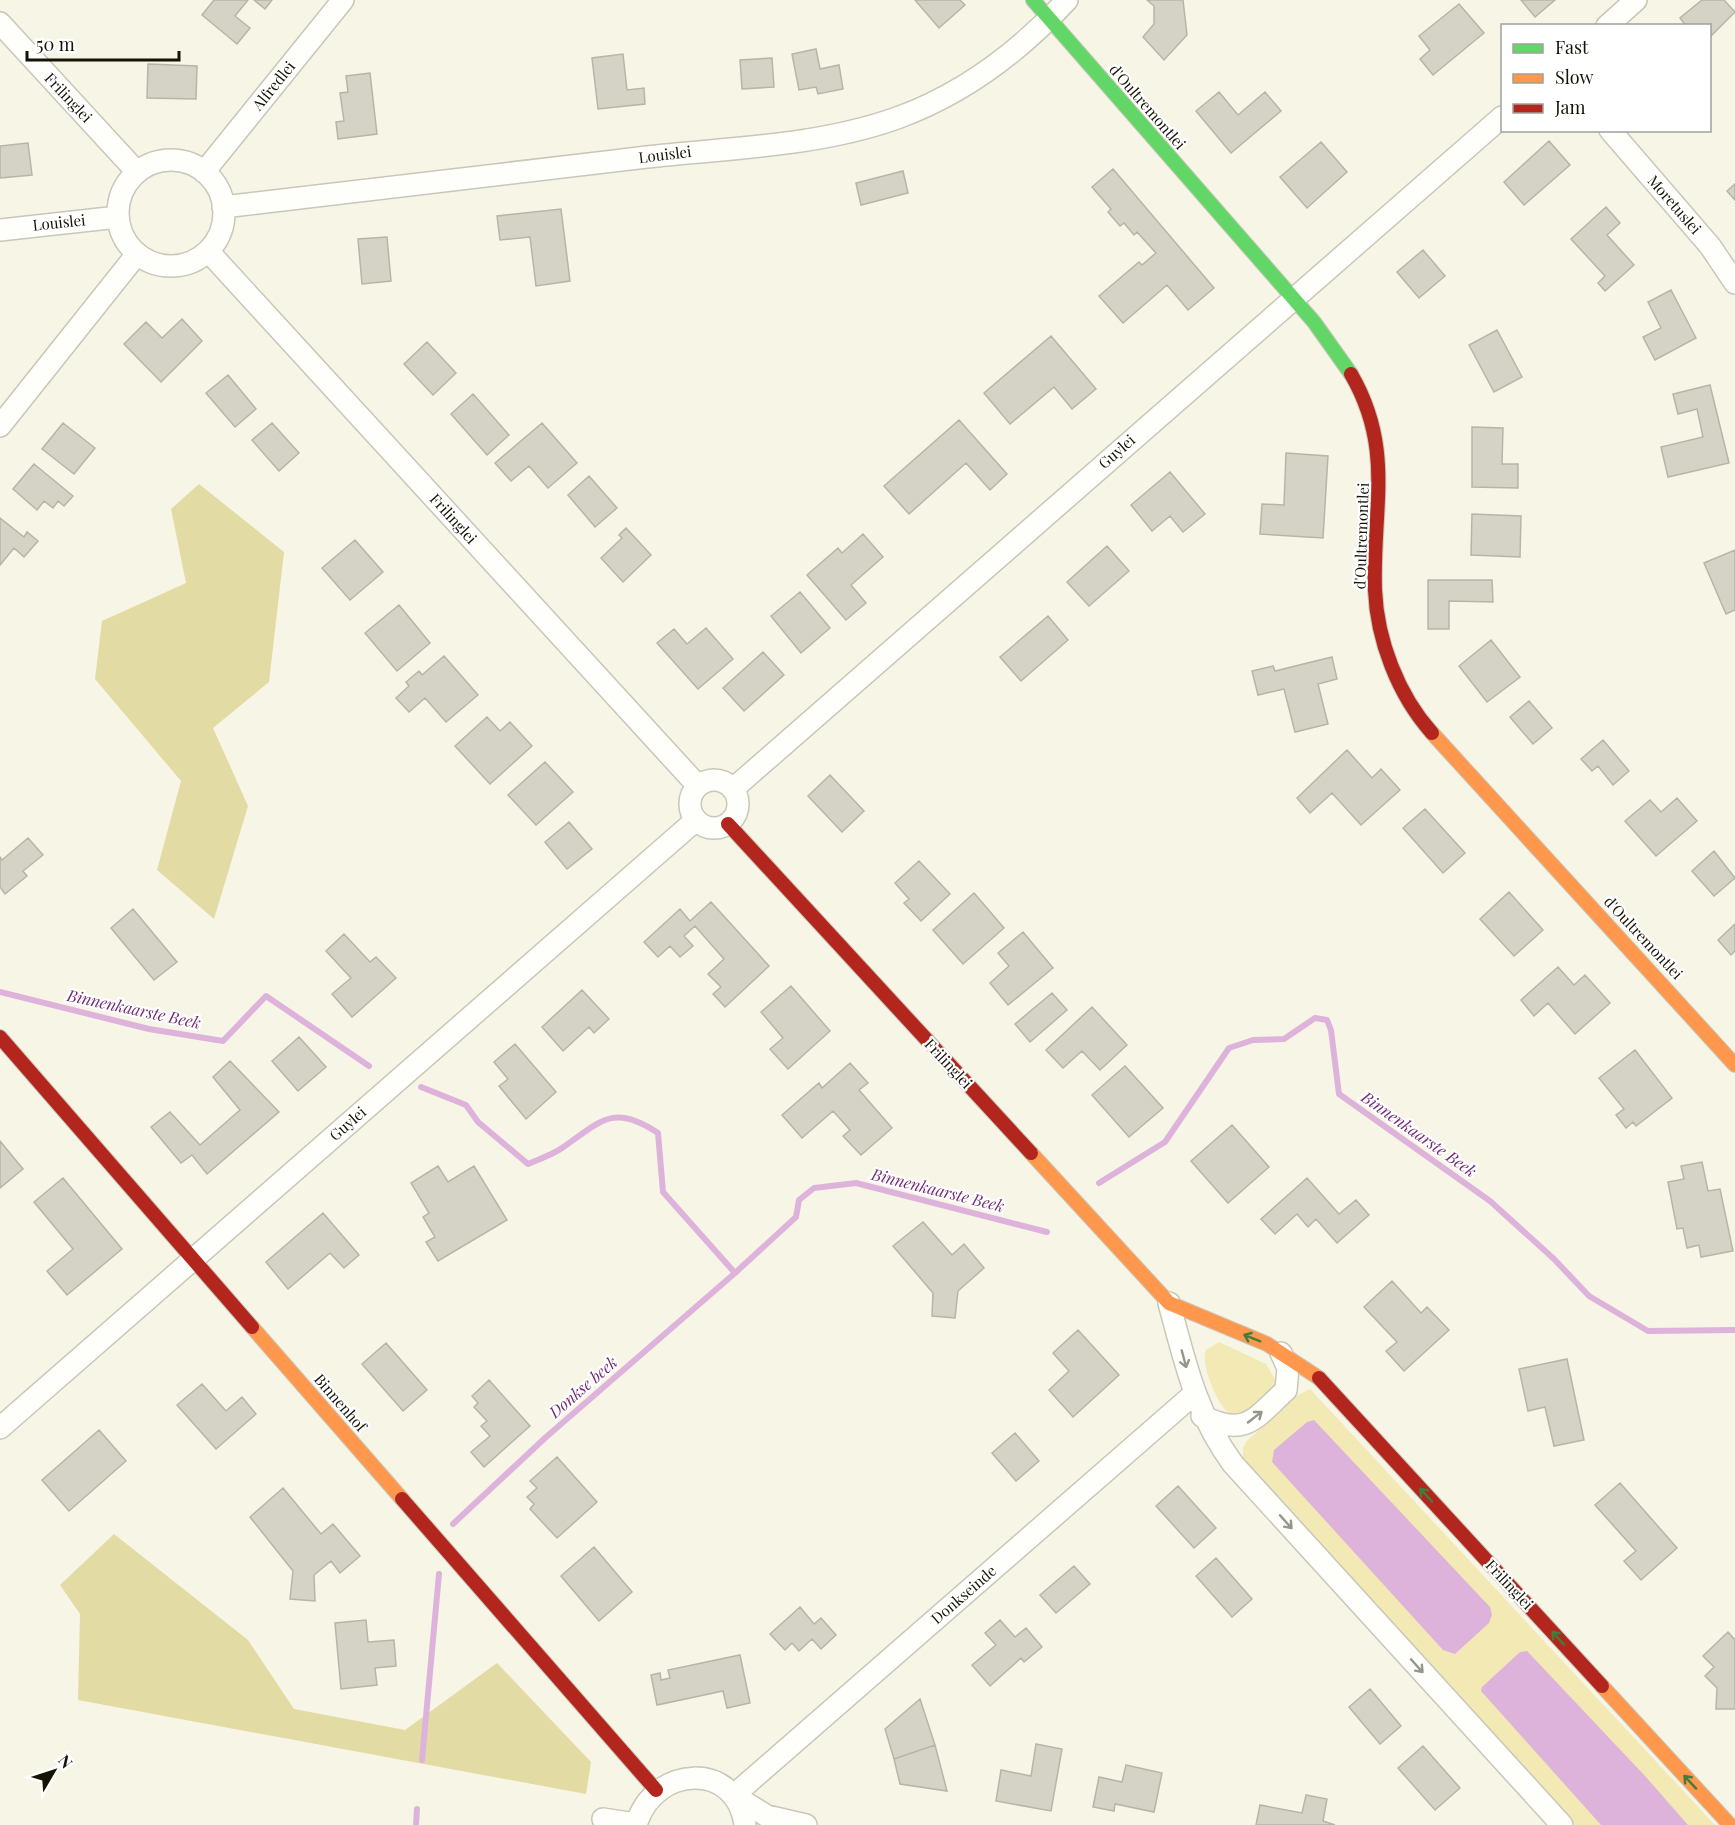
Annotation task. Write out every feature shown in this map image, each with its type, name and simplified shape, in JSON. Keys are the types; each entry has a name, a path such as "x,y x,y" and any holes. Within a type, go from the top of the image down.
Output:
{"street":[{"name":"Alfredlei","path":"204,172 343,0"},
{"name":"d'Oultremontlei","path":"1033,0 1292,298 1353,375 1369,411 1377,441 1381,477 1375,590 1379,625 1390,663 1402,691 1424,724 1735,1065"},
{"name":"Louislei","path":"224,207 752,145 863,129 899,117 965,85 1018,48 1067,0"},
{"path":"1609,24 1636,0"},
{"name":"Frilinglei","path":"0,23 137,172"},
{"name":"Guylei","path":"733,789 1292,298 1501,119"},
{"name":"Moretuslei","path":"1612,132 1710,246 1735,283"},
{"path":"170,160 189,163 204,172 217,188 224,207 221,231 208,251 192,262 173,266 154,264 137,254 123,238 118,216 119,200 126,185 137,172 152,163 170,160"},
{"name":"Louislei","path":"0,230 118,216"},
{"name":"Frilinglei","path":"208,251 698,786"},
{"path":"0,426 137,254"},
{"path":"711,780 719,780 733,789 738,802 738,810 728,824 710,828 696,820 690,809 690,801 698,786 711,780"},
{"name":"Guylei","path":"0,1428 696,820"},
{"name":"Frilinglei","path":"728,824 1169,1303 1267,1344 1317,1376 1730,1825"},
{"name":"Binnenhof","path":"0,1037 656,1790"},
{"name":"Frilinglei","path":"1169,1303 1202,1416 1215,1440 1233,1464 1562,1825"},
{"path":"1202,1416 1233,1428 1250,1422 1286,1390 1288,1368 1281,1353"},
{"name":"Donkseinde","path":"734,1795 1194,1394"},
{"path":"603,1819 636,1825 646,1801 656,1790 677,1780 701,1779 725,1788 767,1816 806,1825"},
{"path":"734,1795 742,1809 745,1825"}],"shaded area":[{"path":"199,484 284,552 269,682 213,728 248,806 214,919 157,870 181,781 95,679 102,621 186,583 171,509"},
{"path":"1219,1342 1266,1364 1275,1379 1274,1388 1243,1416 1232,1415 1224,1409 1207,1374 1206,1350"},
{"path":"1310,1389 1715,1825 1575,1825 1243,1460 1243,1448 1246,1442 1296,1396"},
{"path":"1314,1420 1490,1607 1492,1615 1489,1623 1455,1654 1443,1650 1272,1462 1274,1450 1307,1422"},
{"path":"114,1534 248,1640 294,1709 405,1730 497,1663 591,1762 586,1794 78,1700 80,1614 60,1585"},
{"path":"1527,1651 1688,1825 1601,1825 1481,1691 1482,1687 1520,1652"}],"building":[{"path":"214,0 248,0 235,16 250,28 237,44 202,15"},
{"path":"254,0 272,0 265,9"},
{"path":"915,0 960,0 965,5 939,28"},
{"path":"1147,0 1183,0 1187,35 1164,60 1143,37 1154,24 1154,6"},
{"path":"1521,0 1555,0 1535,17"},
{"path":"1702,0 1724,0 1735,12 1711,36 1711,24 1684,24 1680,18"},
{"path":"1459,4 1484,33 1433,75 1420,59 1430,50 1419,36"},
{"path":"816,49 820,69 839,65 843,89 818,94 816,87 799,90 792,54"},
{"path":"623,54 627,90 644,88 645,104 598,109 592,58"},
{"path":"772,58 774,87 742,89 740,60"},
{"path":"148,64 197,66 196,99 147,98"},
{"path":"370,73 377,134 338,139 336,122 344,121 340,93 348,92 346,76"},
{"path":"1219,92 1238,115 1265,92 1281,111 1231,153 1196,111"},
{"path":"1549,141 1570,165 1524,205 1504,182"},
{"path":"1321,142 1347,172 1307,208 1280,177"},
{"path":"28,143 32,175 0,178 0,146"},
{"path":"1113,169 1214,288 1188,310 1167,285 1123,323 1099,296 1139,262 1142,265 1156,253 1137,232 1134,235 1124,223 1120,226 1108,212 1111,209 1092,187"},
{"path":"903,171 908,193 861,205 856,183"},
{"path":"1735,184 1735,200 1727,191"},
{"path":"1606,207 1620,223 1607,235 1634,265 1605,291 1598,283 1605,276 1571,239"},
{"path":"561,209 570,281 536,286 530,237 500,240 497,216"},
{"path":"387,237 391,281 362,284 358,239"},
{"path":"1423,250 1445,276 1419,298 1397,272"},
{"path":"1671,290 1696,338 1655,360 1643,337 1661,328 1648,302"},
{"path":"182,319 202,341 161,382 124,344 146,322 162,338"},
{"path":"1497,330 1522,377 1494,392 1469,345"},
{"path":"1051,336 1096,389 1072,409 1054,387 1010,424 984,393"},
{"path":"427,342 456,373 433,395 404,364"},
{"path":"228,375 256,409 235,427 206,393"},
{"path":"1710,385 1729,463 1668,477 1661,447 1703,437 1697,409 1678,414 1673,394"},
{"path":"473,394 509,435 487,455 451,414"},
{"path":"959,420 1007,474 990,490 966,463 909,514 884,486"},
{"path":"63,423 95,448 74,474 42,449"},
{"path":"272,423 299,453 279,471 252,440"},
{"path":"542,423 577,463 548,488 529,466 511,481 495,463"},
{"path":"1472,427 1503,428 1502,464 1518,464 1518,488 1472,487"},
{"path":"1286,453 1328,456 1323,538 1260,534 1262,504 1284,505"},
{"path":"34,464 73,496 64,506 58,501 53,508 44,501 37,510 13,489"},
{"path":"1170,472 1205,514 1183,532 1170,516 1152,531 1131,505"},
{"path":"589,476 617,508 595,527 568,495"},
{"path":"1472,514 1521,516 1520,557 1471,555"},
{"path":"0,518 24,537 27,532 38,541 24,557 14,548 0,565"},
{"path":"626,528 651,555 623,582 601,558 622,538 619,535"},
{"path":"863,534 883,557 851,585 866,603 846,620 807,575 838,548 842,553"},
{"path":"355,540 383,572 350,600 322,568"},
{"path":"1107,546 1129,571 1089,606 1067,582"},
{"path":"1735,550 1735,610 1726,614 1704,563"},
{"path":"1428,580 1492,580 1493,602 1449,601 1449,629 1428,629"},
{"path":"800,592 830,628 801,653 771,616"},
{"path":"399,605 430,643 397,671 365,633"},
{"path":"1048,616 1068,640 1021,681 1000,657"},
{"path":"706,628 733,659 698,689 657,643 674,629 687,644"},
{"path":"1491,640 1520,677 1487,702 1459,666"},
{"path":"763,652 784,675 744,711 723,688"},
{"path":"444,656 478,695 446,722 425,698 409,712 396,698 409,686 406,682 419,671 422,675"},
{"path":"1332,657 1337,679 1318,684 1328,724 1295,732 1284,689 1258,695 1252,671 1273,666 1275,671"},
{"path":"1529,701 1552,728 1533,744 1510,717"},
{"path":"487,717 500,731 510,722 532,746 490,784 455,746"},
{"path":"1603,740 1629,771 1613,785 1598,766 1592,771 1581,759"},
{"path":"1347,750 1372,778 1381,769 1400,790 1361,825 1332,793 1310,813 1297,798"},
{"path":"545,762 573,792 536,825 508,795"},
{"path":"830,775 864,811 842,832 808,796"},
{"path":"1677,798 1697,821 1656,856 1625,821 1650,800 1661,812"},
{"path":"1425,809 1465,853 1443,873 1403,828"},
{"path":"569,822 592,849 567,869 545,842"},
{"path":"28,838 43,855 23,871 27,876 5,894 0,887 0,857 2,860"},
{"path":"1714,851 1735,878 1714,896 1692,871"},
{"path":"919,861 950,894 921,921 904,903 909,899 895,883"},
{"path":"1509,892 1543,930 1514,956 1480,919"},
{"path":"974,893 1004,928 963,964 933,930"},
{"path":"711,902 769,966 725,1007 713,994 721,987 708,974 724,959 695,926 684,936 693,946 680,957 670,946 658,957 644,942 680,909 690,921"},
{"path":"133,909 177,962 154,980 111,928"},
{"path":"1735,924 1735,951 1731,955 1718,940"},
{"path":"1023,932 1053,968 1008,1005 990,983 1009,966 998,953"},
{"path":"344,934 370,962 376,957 396,978 352,1017 332,994 351,978 326,951"},
{"path":"1558,967 1574,985 1585,975 1610,1003 1575,1034 1548,1003 1534,1016 1521,1000"},
{"path":"791,986 830,1031 788,1069 770,1049 783,1038 761,1012"},
{"path":"582,990 609,1019 594,1033 589,1027 563,1051 542,1027"},
{"path":"1052,993 1067,1010 1030,1042 1015,1024"},
{"path":"1092,1007 1127,1045 1100,1070 1082,1051 1063,1068 1046,1050"},
{"path":"299,1037 326,1067 298,1091 272,1061"},
{"path":"515,1044 556,1092 526,1119 499,1086 508,1079 494,1062"},
{"path":"1635,1050 1672,1098 1636,1126 1633,1122 1626,1128 1616,1115 1624,1109 1599,1078"},
{"path":"230,1061 279,1112 207,1174 192,1155 181,1163 151,1127 170,1112 200,1145 240,1110 213,1077"},
{"path":"850,1063 868,1083 859,1090 892,1128 861,1155 843,1136 850,1130 833,1111 802,1138 782,1115 819,1083 822,1088"},
{"path":"1125,1066 1163,1108 1129,1137 1092,1095"},
{"path":"1232,1125 1269,1167 1228,1203 1191,1161"},
{"path":"0,1141 23,1169 0,1188"},
{"path":"1702,1162 1708,1191 1720,1189 1733,1251 1701,1257 1699,1245 1687,1248 1683,1228 1677,1229 1668,1182 1684,1179 1681,1166"},
{"path":"438,1166 448,1182 474,1166 507,1220 438,1261 426,1242 435,1237 423,1217 429,1213 411,1183"},
{"path":"63,1178 122,1249 67,1295 47,1271 73,1249 34,1202"},
{"path":"1307,1178 1339,1214 1356,1200 1369,1215 1337,1243 1316,1219 1308,1227 1297,1214 1275,1234 1261,1219"},
{"path":"323,1213 359,1255 344,1268 330,1253 288,1289 266,1262"},
{"path":"923,1222 952,1255 964,1244 984,1268 958,1291 955,1318 932,1316 933,1293 893,1246"},
{"path":"1392,1281 1421,1313 1427,1307 1449,1330 1404,1371 1386,1351 1397,1342 1364,1307"},
{"path":"1078,1330 1119,1375 1073,1417 1049,1390 1069,1371 1053,1353"},
{"path":"386,1343 427,1390 403,1411 362,1364"},
{"path":"1567,1359 1584,1440 1554,1446 1545,1407 1528,1411 1519,1369"},
{"path":"489,1380 530,1426 484,1467 471,1452 490,1436 481,1426 487,1421 474,1407 478,1403 472,1396"},
{"path":"202,1384 226,1411 242,1397 256,1414 216,1449 177,1405"},
{"path":"99,1430 126,1461 69,1511 42,1480"},
{"path":"1015,1433 1039,1461 1016,1481 992,1453"},
{"path":"557,1457 597,1502 557,1538 530,1509 534,1504 527,1497 537,1488 530,1481"},
{"path":"1620,1483 1677,1548 1641,1580 1624,1561 1636,1551 1595,1505"},
{"path":"1178,1486 1216,1528 1194,1548 1156,1506"},
{"path":"283,1488 321,1534 333,1524 360,1556 340,1573 331,1561 314,1575 315,1601 290,1599 293,1571 250,1517"},
{"path":"594,1547 632,1592 599,1621 561,1576"},
{"path":"1216,1558 1252,1599 1232,1617 1196,1576"},
{"path":"1074,1566 1090,1584 1056,1613 1040,1595"},
{"path":"800,1607 814,1624 821,1618 836,1635 821,1649 812,1639 799,1651 792,1643 785,1650 770,1634"},
{"path":"366,1620 368,1642 394,1640 396,1666 375,1668 377,1685 341,1689 335,1623"},
{"path":"1000,1620 1015,1637 1026,1628 1042,1647 1024,1662 1021,1658 990,1686 972,1665 996,1645 985,1633"},
{"path":"1728,1632 1735,1640 1735,1709 1716,1709 1717,1688 1705,1676 1714,1667 1703,1656"},
{"path":"740,1655 750,1703 727,1708 723,1691 657,1705 651,1675 660,1673 661,1680 670,1678 668,1670"},
{"path":"1370,1689 1401,1726 1380,1744 1349,1707"},
{"path":"920,1699 935,1745 894,1759 885,1729"},
{"path":"1036,1744 1062,1749 1051,1811 996,1801 1001,1770 1031,1776"},
{"path":"935,1745 947,1791 900,1784 894,1759"},
{"path":"1423,1746 1460,1788 1435,1810 1398,1768"},
{"path":"1126,1765 1162,1773 1154,1812 1115,1804 1114,1811 1093,1807 1099,1777 1122,1782"},
{"path":"1306,1795 1327,1799 1323,1821 1335,1825 1256,1825 1260,1805 1302,1813"}],"waterway":[{"name":"Binnenkaarste Beek","path":"0,992 149,1029 223,1041 266,996 369,1066"},
{"name":"Binnenkaarste Beek","path":"1099,1183 1165,1142 1229,1048 1253,1040 1284,1039 1315,1018 1327,1020 1331,1030 1339,1094 1490,1201 1554,1259 1589,1296 1648,1331 1735,1330"},
{"name":"Binnenkaarste Beek","path":"421,1087 466,1105 478,1122 528,1164 550,1155 598,1123 608,1119 618,1117 643,1124 658,1133 663,1192 735,1273 796,1217 799,1200 814,1188 856,1183 1047,1232"},
{"name":"Donkse beek","path":"453,1524 545,1438 735,1273"},
{"name":"Donkse beek","path":"422,1760 439,1574"},
{"name":"Donkse beek","path":"416,1825 417,1809"}],"traffic: fast":[{"path":"1033,0 1314,322 1351,374"}],"traffic: slow":[{"path":"1432,733 1735,1065"},
{"path":"1031,1153 1169,1303 1267,1344 1319,1378"},
{"path":"252,1327 402,1499"},
{"path":"1602,1686 1730,1825"}],"traffic: jam":[{"path":"1351,374 1365,402 1373,428 1377,454 1375,590 1380,628 1400,684 1409,702 1432,733"},
{"path":"728,824 1031,1153"},
{"path":"0,1037 252,1327"},
{"path":"1319,1378 1602,1686"},
{"path":"402,1499 656,1790"}]}
